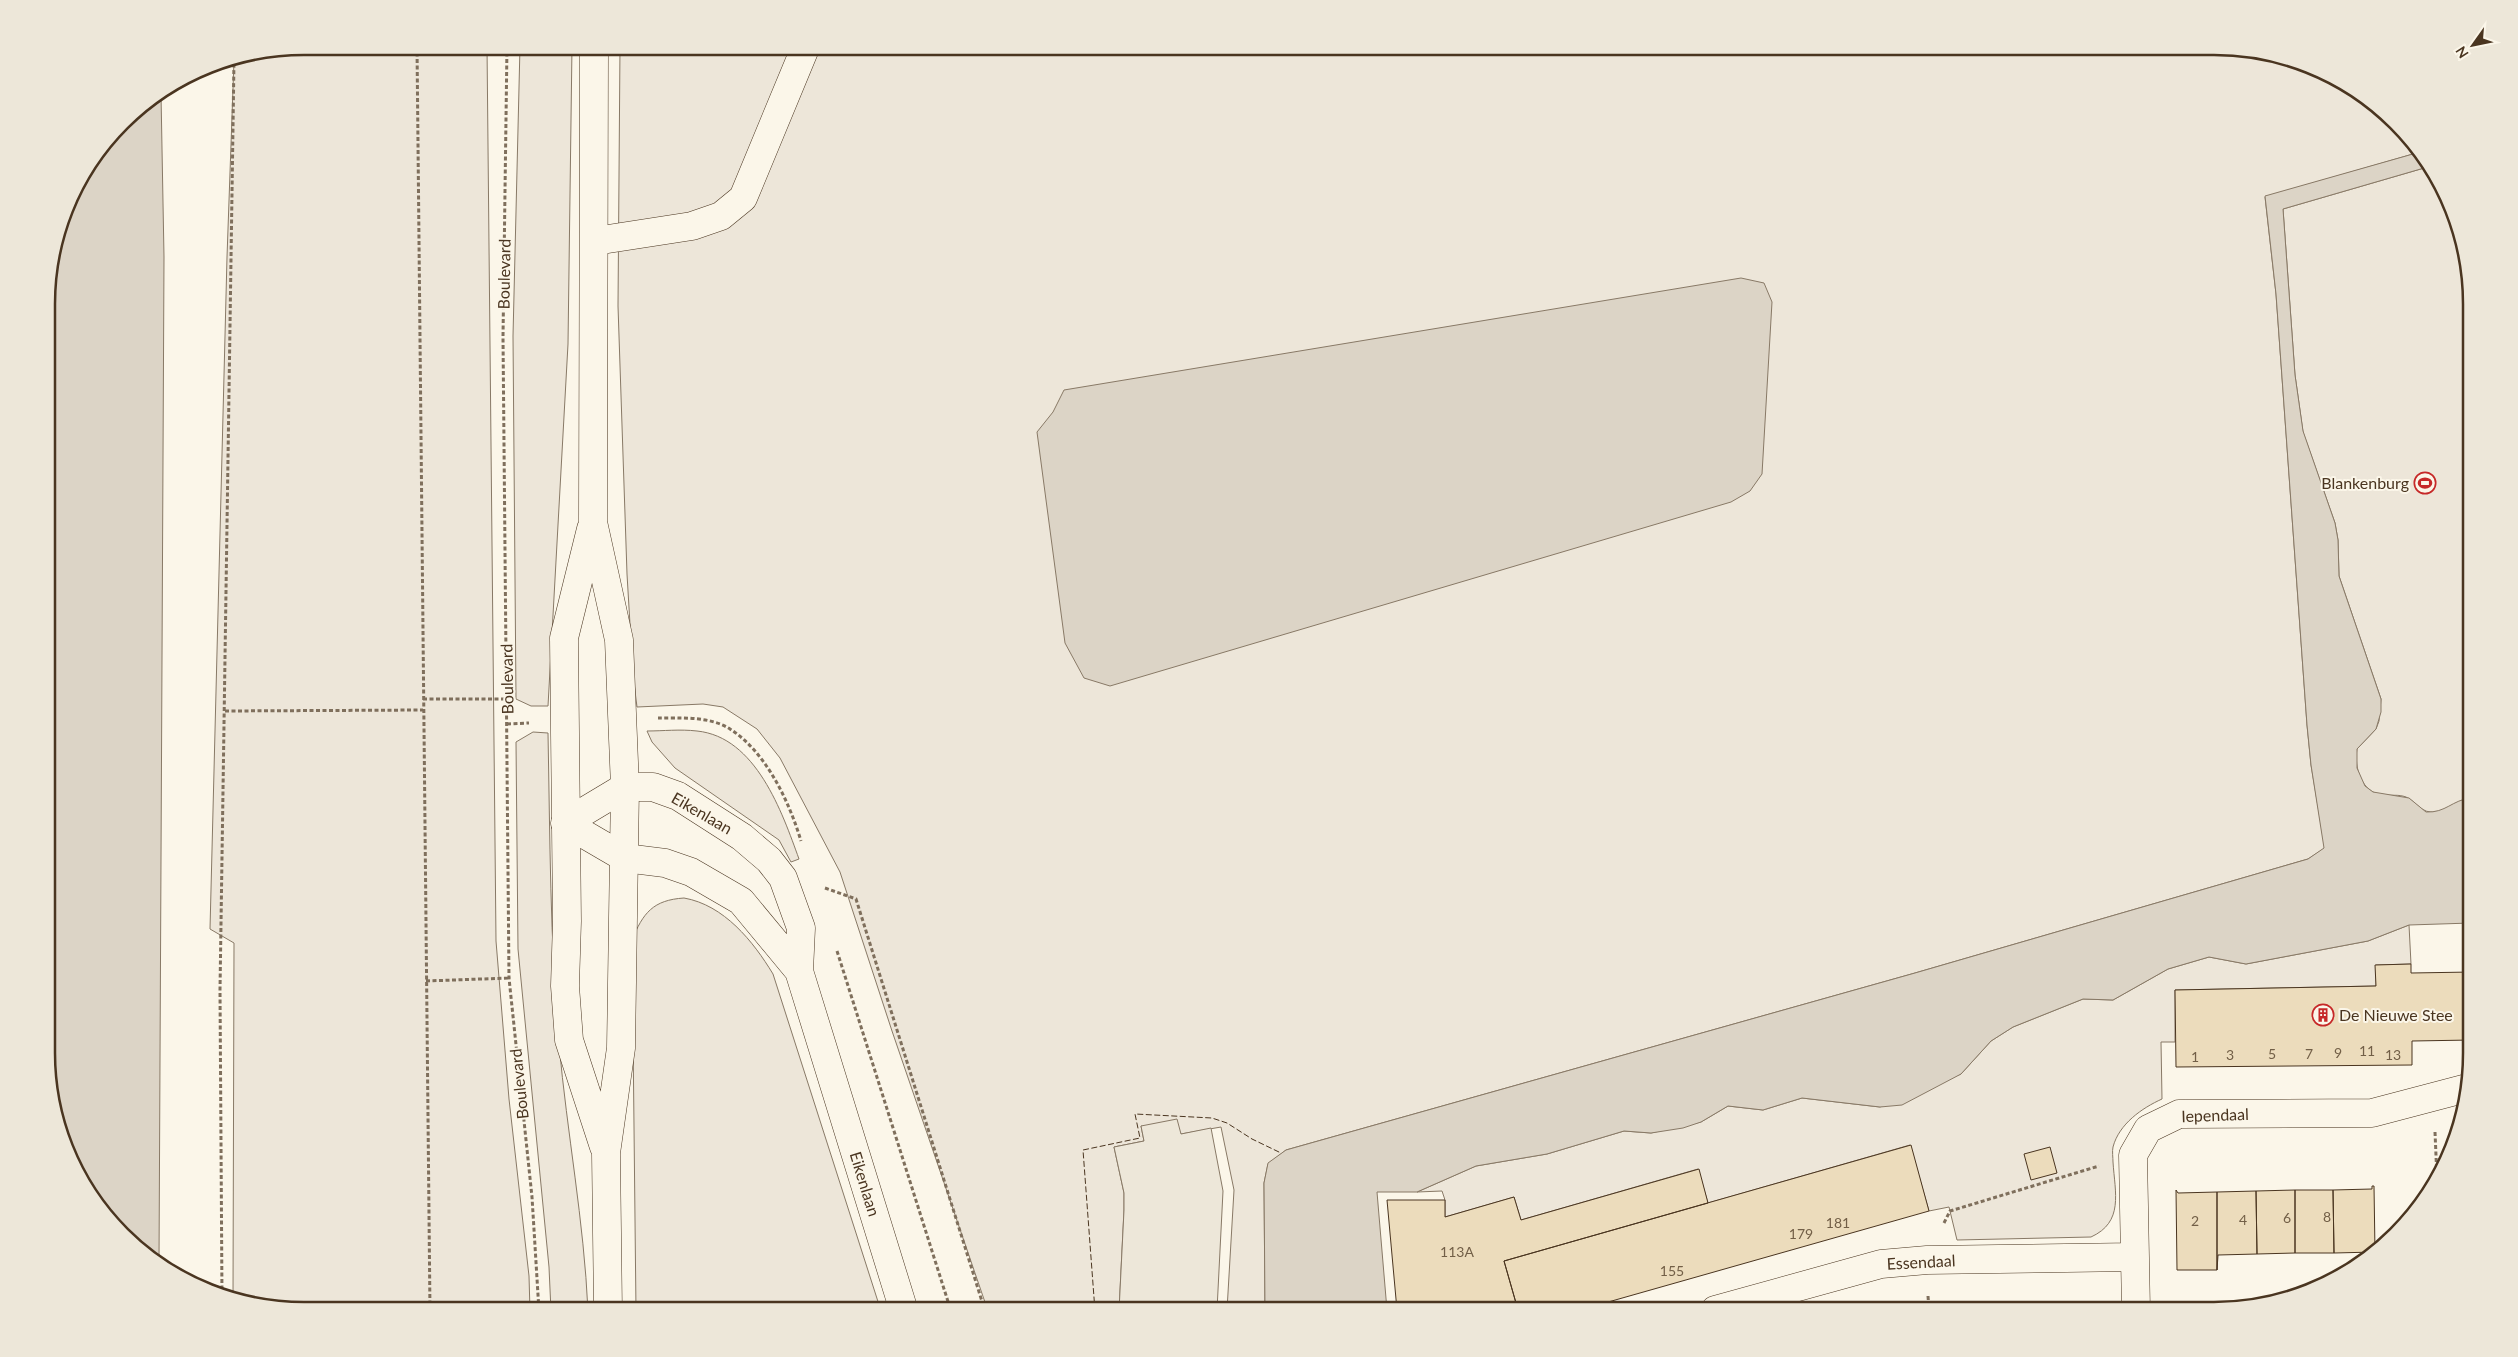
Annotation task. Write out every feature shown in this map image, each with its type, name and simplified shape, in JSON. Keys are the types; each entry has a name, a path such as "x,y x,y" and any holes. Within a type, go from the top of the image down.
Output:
{"street":[{"path":"594,55 593,522 618,640 625,787 621,1048 606,1153 608,1302"},
{"path":"595,241 692,226 721,216 743,198 802,55"},
{"path":"593,522 564,638 567,921 565,986 569,1040 606,1153"},
{"path":"565,822 625,787"},
{"name":"Eikenlaan","path":"625,787 653,787 678,796 742,837 768,860 783,878 801,928 799,971 901,1302"},
{"name":"Eikenlaan","path":"565,822 625,858 665,863 691,872 741,901 799,971"},
{"name":"Iependaal","path":"2133,1155 2148,1129 2179,1114 2372,1112 2460,1090"},
{"path":"2133,1155 2136,1302"},
{"name":"Essendaal","path":"1744,1302 1881,1264 1927,1260 2134,1257"}],"path":[{"path":"417,55 422,699 430,1302"},
{"name":"Boulevard","path":"507,55 503,337 508,978 532,1197 538,1302"},
{"path":"222,1288 220,990 234,65"},
{"path":"422,699 507,699"},
{"path":"225,711 423,710"},
{"path":"823,887 856,900 982,1302"},
{"path":"426,981 508,978"},
{"path":"2433,1097 2436,1164"},
{"path":"1929,1302 1927,1260 1950,1211 2133,1155"}],"shaded area":[{"path":"304,55 487,55 496,941 509,1099 529,1276 530,1302 304,1302 272,1300 233,1292 234,943 210,929 227,257 234,65 272,57"},
{"path":"520,55 572,55 568,344 548,706 531,706 516,699 513,336"},
{"path":"620,55 2214,55 2246,57 2278,63 2309,74 2338,88 2378,117 2401,140 2412,154 2265,197 2276,294 2307,725 2311,765 2325,848 2308,859 1915,973 1286,1150 1268,1164 1264,1183 1265,1302 1227,1302 1234,1190 1221,1127 1181,1134 1141,1126 1144,1141 1114,1147 1124,1193 1119,1302 985,1302 892,1031 840,872 780,758 757,729 723,707 703,704 637,707 633,675 627,574 618,306"},
{"path":"161,101 164,257 159,1255 140,1240 117,1217 88,1177 68,1133 57,1085 55,1053 55,304 57,272 63,240 74,209 88,180 128,128"},
{"path":"2412,154 2423,168 2283,209 2295,375 2303,431 2335,523 2338,540 2339,576 2381,699 2381,712 2376,729 2357,749 2357,768 2365,786 2373,792 2409,798 2426,812 2439,811 2463,799 2463,923 2409,925 2368,941 2246,964 2209,957 2168,969 2113,1000 2083,999 2013,1027 1991,1041 1961,1074 1902,1105 1880,1107 1802,1098 1763,1110 1728,1106 1701,1122 1683,1128 1651,1133 1624,1131 1547,1154 1476,1166 1417,1192 1377,1192 1386,1302 1265,1302 1264,1183 1268,1163 1286,1150 1915,973 2308,859 2324,848 2311,765 2307,725 2276,294 2265,196"},
{"path":"2423,168 2444,209 2455,240 2461,272 2463,304 2463,800 2445,810 2431,812 2423,809 2406,797 2375,793 2364,784 2358,771 2357,749 2376,729 2379,721 2381,699 2339,576 2338,540 2335,523 2303,432 2295,375 2283,209"},
{"path":"1741,278 1764,283 1772,302 1762,474 1750,491 1731,502 1110,686 1084,678 1065,643 1037,432 1053,412 1064,390"},
{"path":"647,731 697,731 718,736 735,747 751,762 775,799 799,859 791,862 779,840 675,768 652,742"},
{"path":"533,732 548,733 551,889 556,1005 562,1077 583,1244 587,1302 551,1302 549,1267 518,949 516,742"},
{"path":"684,898 698,902 724,916 747,937 773,974 878,1302 636,1302 632,940 640,922 650,910 673,899"},
{"path":"2409,925 2411,964 2376,965 2376,986 2175,990 2175,1042 2161,1042 2162,1099 2139,1112 2120,1131 2113,1147 2116,1195 2113,1215 2102,1231 2091,1237 1957,1240 1949,1207 1929,1211 1910,1145 1708,1203 1698,1169 1521,1220 1514,1197 1445,1217 1445,1200 1442,1191 1417,1192 1476,1166 1547,1154 1624,1131 1651,1133 1701,1122 1728,1106 1763,1110 1802,1098 1880,1107 1961,1074 1991,1041 2013,1027 2083,999 2113,1000 2168,969 2209,957 2246,964 2368,941"},
{"path":"1177,1119 1181,1134 1211,1128 1223,1191 1217,1302 1119,1302 1124,1193 1114,1147 1144,1141 1141,1126"}],"building":[{"name":"De Nieuwe Stee","path":"2411,964 2411,973 2463,972 2463,1040 2412,1041 2412,1065 2176,1067 2175,990 2376,986 2375,965"},
{"path":"1911,1145 1929,1211 1608,1302 1516,1302 1504,1261"},
{"path":"2050,1147 2057,1173 2031,1180 2024,1154"},
{"path":"1699,1169 1708,1203 1504,1261 1516,1302 1396,1302 1387,1200 1445,1200 1445,1217 1514,1197 1521,1220"},
{"path":"2372,1186 2374,1186 2375,1242 2362,1252 2334,1253 2333,1190 2372,1189"},
{"path":"2176,1190 2178,1193 2217,1192 2217,1270 2177,1270"},
{"path":"2295,1190 2295,1253 2257,1254 2256,1191"},
{"path":"2295,1190 2333,1190 2334,1253 2295,1253"},
{"path":"2256,1191 2257,1254 2218,1255 2217,1270 2217,1192"}],"fence":[{"path":"1094,1302 1083,1150 1140,1138 1135,1114 1212,1118 1227,1123 1252,1139 1281,1153"}],"place":[{"name":"Blankenburg","path":"2425,483"},
{"name":"De Nieuwe Stee","path":"2323,1015"}]}
